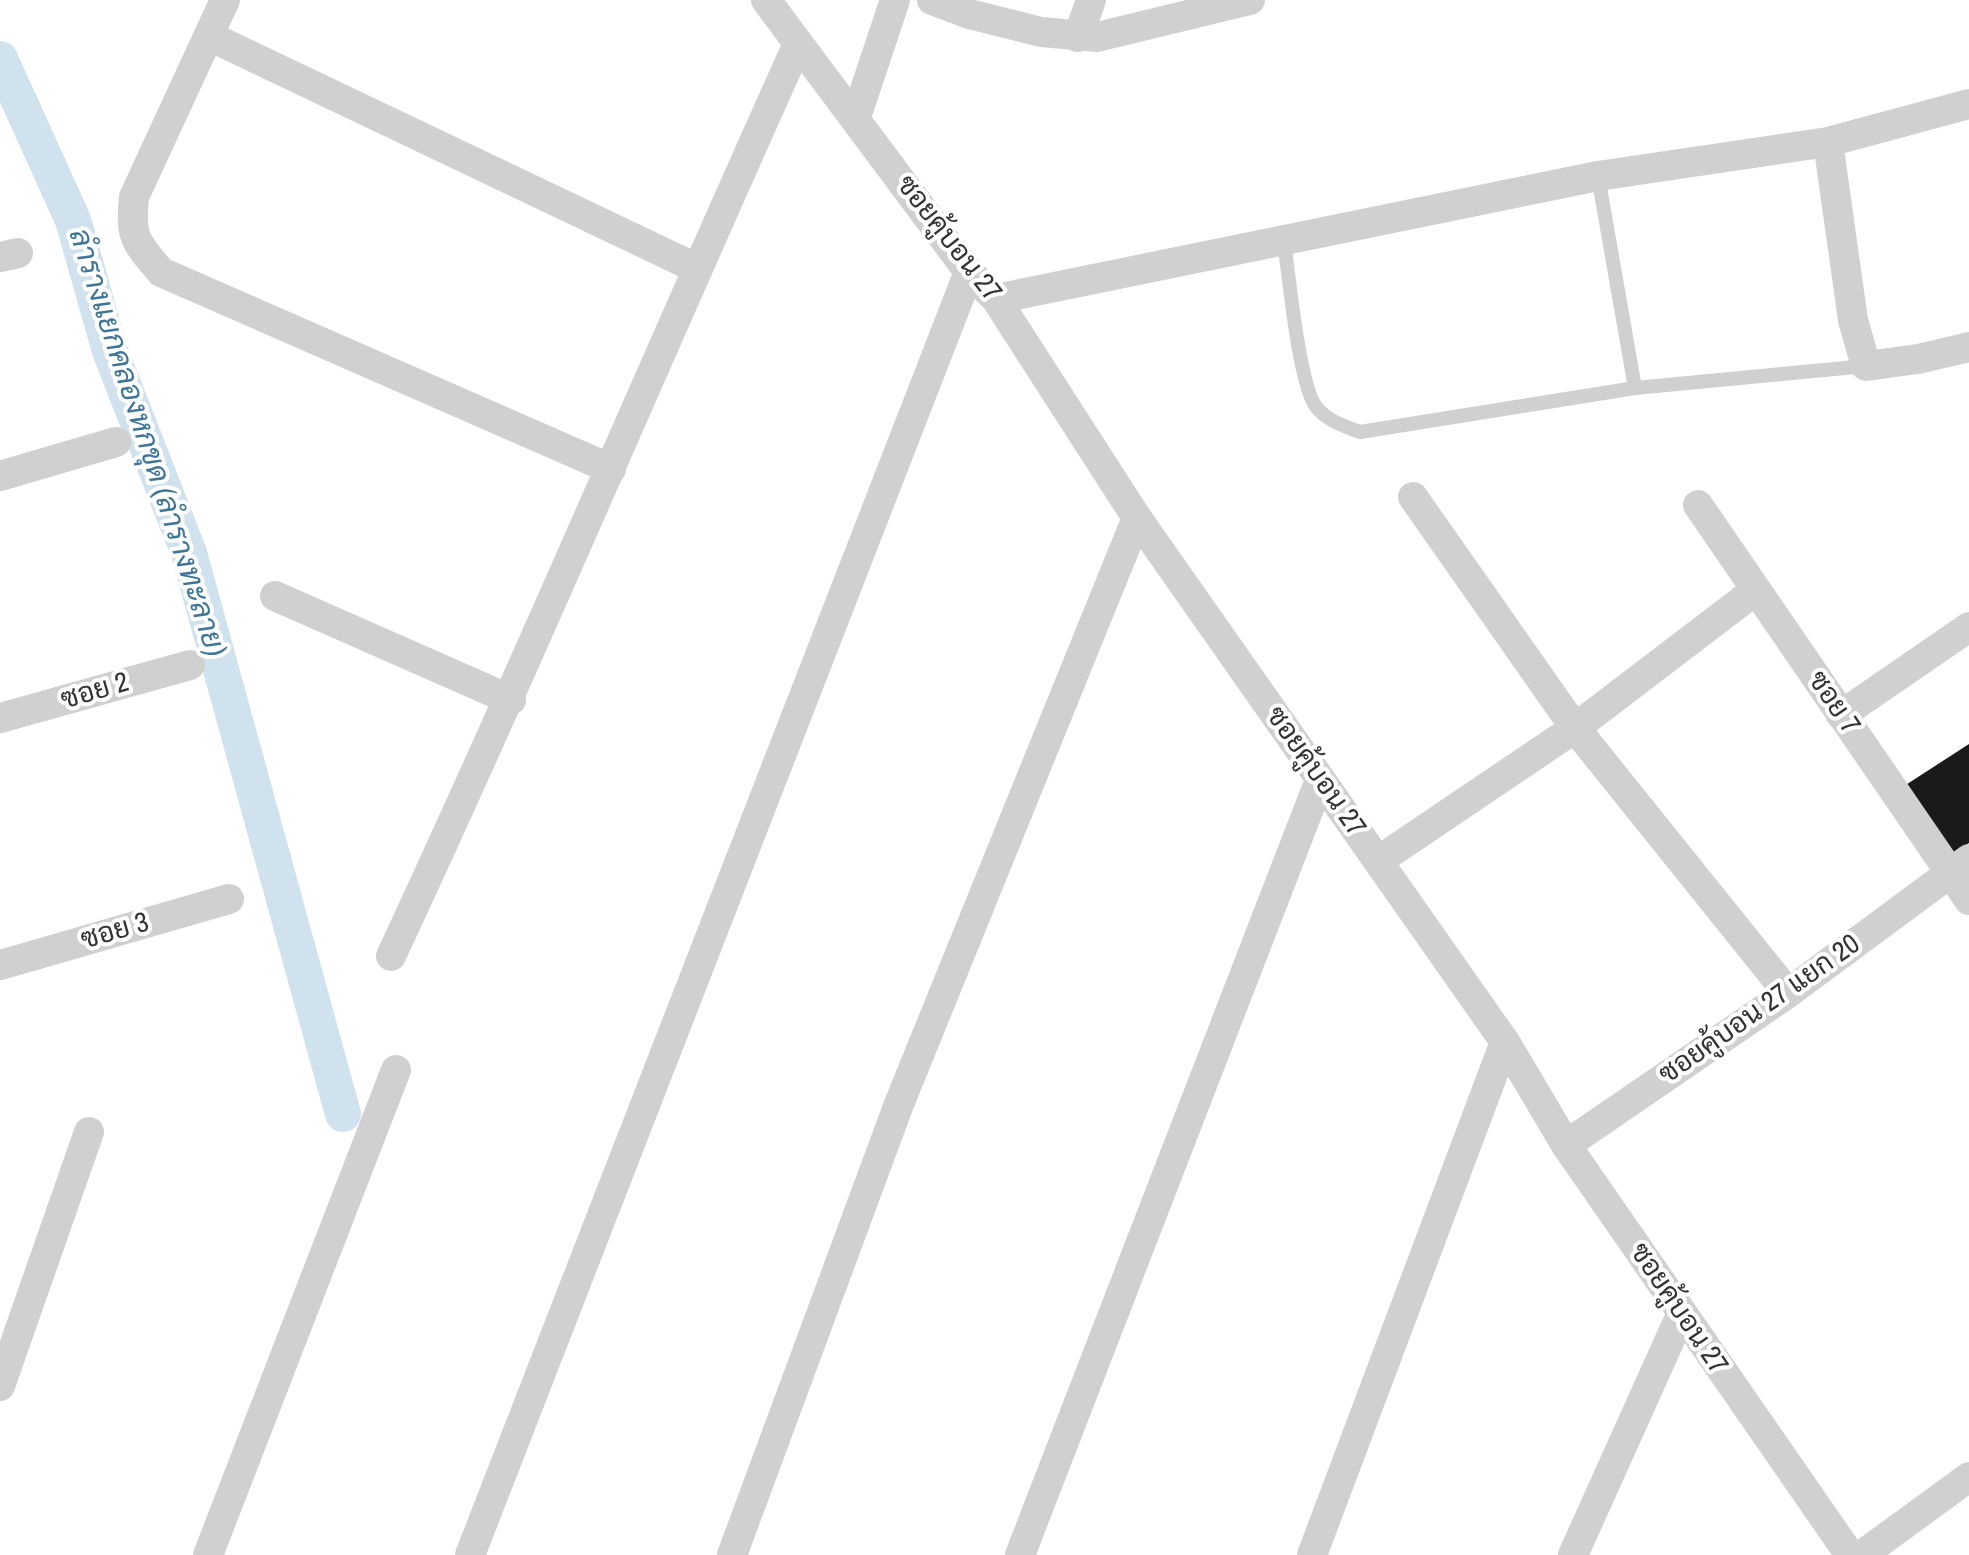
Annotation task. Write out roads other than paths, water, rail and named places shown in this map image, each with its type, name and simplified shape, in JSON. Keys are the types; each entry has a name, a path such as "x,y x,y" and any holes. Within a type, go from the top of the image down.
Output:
{"street":[{"path":"225,0 134,197 132,221 135,242 161,272 611,469"},
{"name":"ซอยคู้บอน 27","path":"766,0 969,272 996,299 1137,518 1505,1042 1566,1145 1850,1555"},
{"path":"856,117 895,0"},
{"path":"932,0 969,14 1041,32 1078,37 1097,37 1250,0"},
{"path":"1078,37 1091,0"},
{"path":"209,36 696,268"},
{"path":"391,956 511,700 696,268 798,44"},
{"path":"996,299 1598,176 1828,142 1969,104"},
{"path":"1828,142 1853,320 1866,366 1969,347"},
{"path":"470,1555 969,272"},
{"path":"0,476 116,442"},
{"path":"1413,497 1575,728 1788,993"},
{"name":"ซอย 7","path":"1698,505 1841,715 1960,865 1969,900"},
{"path":"732,1555 899,1104 1137,518"},
{"path":"1378,861 1575,728 1756,590"},
{"path":"275,596 511,700"},
{"path":"1841,715 1969,627"},
{"name":"ซอย 2","path":"0,718 190,665"},
{"path":"1020,1555 1320,780"},
{"name":"ซอยคู้บอน 27 แยก 20","path":"1566,1145 1788,993 1960,865"},
{"name":"ซอย 3","path":"0,965 229,899"},
{"path":"1312,1555 1505,1042"},
{"path":"208,1555 396,1070"},
{"path":"0,1386 89,1132"},
{"path":"1573,1555 1681,1315"},
{"path":"1862,1555 1969,1477"}],"lane":[{"path":"1598,176 1635,388"},
{"path":"1284,242 1306,381 1314,406 1334,423 1360,432 1635,388 1866,366"}],"waterway":[{"name":"ลำรางแยกคลองหกขุด (ลำรางทะลาย)","path":"0,59 73,220 110,351 189,553 343,1114"}]}
